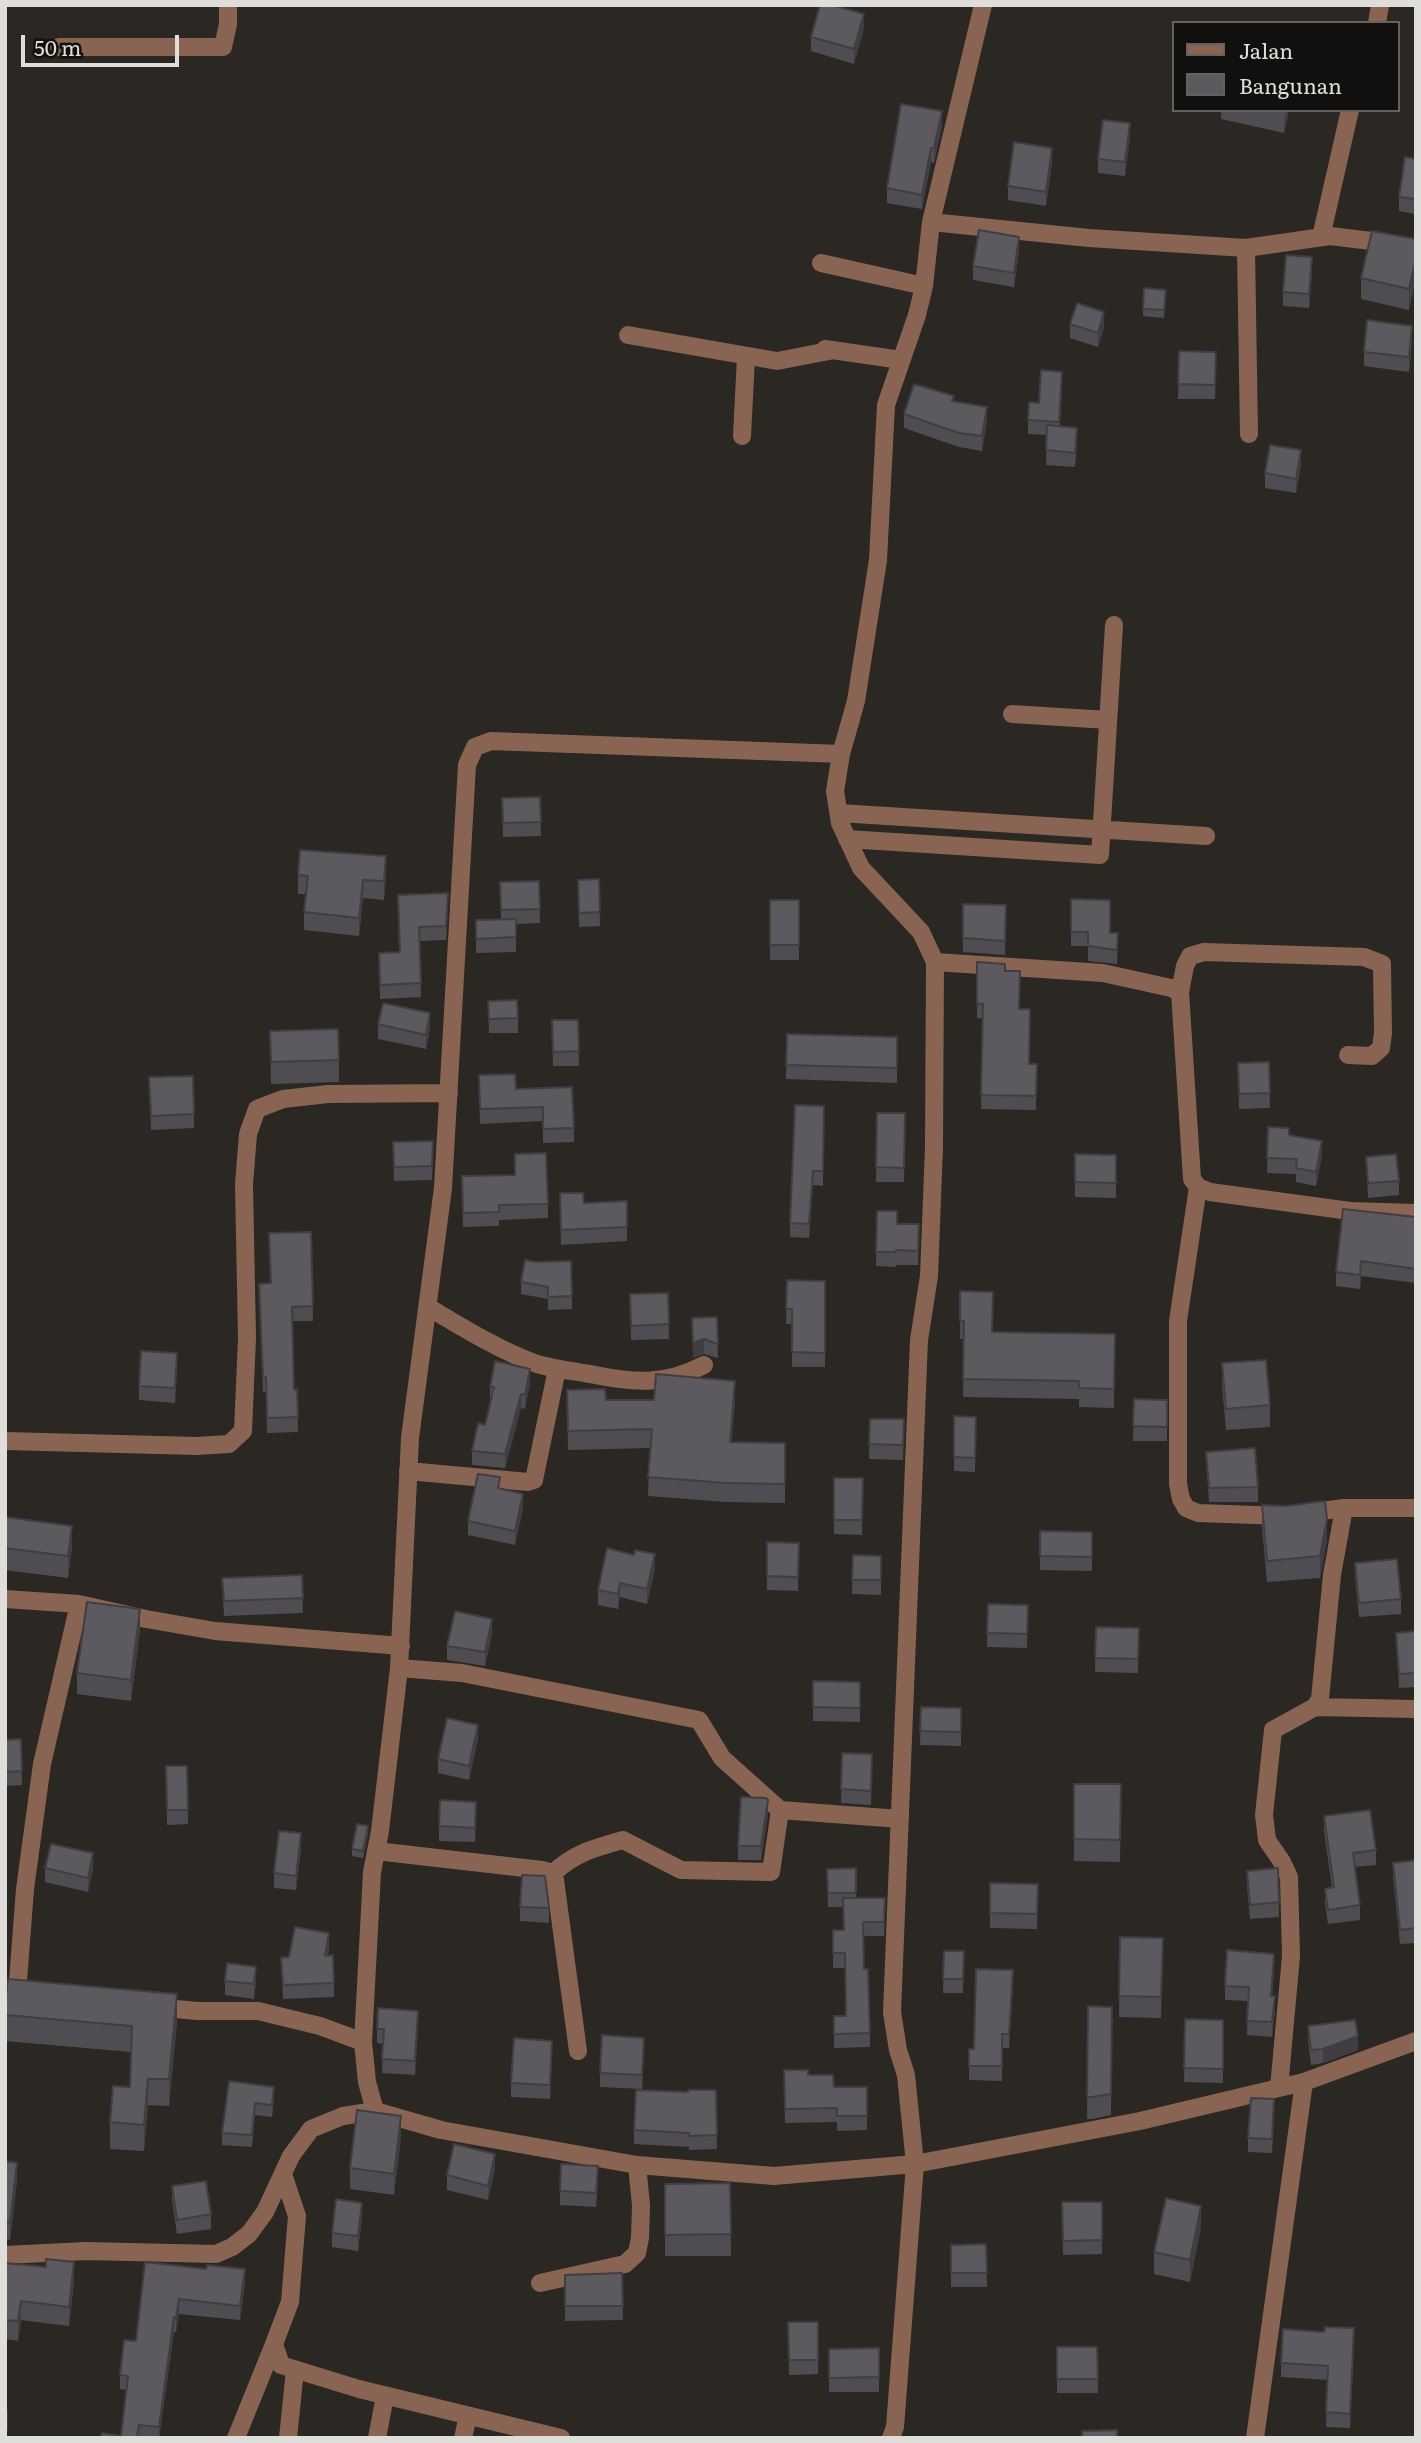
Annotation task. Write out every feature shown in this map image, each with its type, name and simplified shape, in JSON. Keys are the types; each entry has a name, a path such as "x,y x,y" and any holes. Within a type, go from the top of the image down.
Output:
{"street":[{"path":"59,47 223,47 228,24 228,5"},
{"path":"891,2438 895,2427 915,2164 906,2075 898,2050 892,2012 919,1340 929,1276 935,962 921,933 860,868 840,823 835,791 841,754 856,701 878,560 886,405 917,315 924,286 931,222 984,5"},
{"path":"1321,237 1349,112"},
{"path":"931,222 1089,238 1246,248 1330,236 1396,244 1416,251"},
{"path":"1246,248 1249,434"},
{"path":"821,263 924,286"},
{"path":"628,335 777,361 834,350"},
{"path":"807,346 901,360"},
{"path":"742,436 746,357"},
{"path":"848,839 1100,855 1114,625"},
{"path":"1012,714 1108,720"},
{"path":"375,2111 363,2042 372,1872 401,1646 410,1438 443,1188 467,765 475,747 491,741 841,754"},
{"path":"839,813 1206,836"},
{"path":"1348,1055 1372,1056 1381,1048 1382,964 1364,957 1204,952 1190,956 1185,966 1180,992 1192,1179 1198,1187 1210,1192 1350,1211 1416,1213"},
{"path":"935,962 1103,973 1180,992"},
{"path":"5,1441 197,1446 229,1444 243,1431 247,1338 244,1184 248,1134 257,1110 283,1098 328,1094 449,1093"},
{"path":"1198,1187 1178,1321 1178,1484 1186,1508 1198,1513 1284,1516 1344,1508 1416,1508"},
{"path":"428,1307 507,1351 557,1369 619,1380 658,1381 682,1377 704,1365"},
{"path":"408,1471 528,1482 534,1480 557,1369"},
{"path":"1279,2088 1291,1956 1289,1877 1267,1840 1264,1815 1273,1730 1315,1707 1320,1699 1332,1575 1344,1508"},
{"path":"5,1599 79,1604 215,1631 401,1646"},
{"path":"17,1994 25,1888 42,1764 79,1604"},
{"path":"399,1668 462,1673 699,1720 722,1758 780,1810 900,1819"},
{"path":"1315,1707 1416,1709"},
{"path":"552,1874 568,1860 623,1840 681,1870 771,1872 780,1810"},
{"path":"376,1851 542,1870 552,1874 578,2051"},
{"path":"143,2006 197,2011 258,2011 320,2026 363,2042"},
{"path":"5,2255 86,2251 216,2254 232,2247 248,2234 265,2212 291,2156 311,2129 344,2116 375,2111 441,2130 637,2165 774,2176 915,2164 1140,2121 1304,2082 1416,2041"},
{"path":"1255,2438 1304,2082"},
{"path":"540,2283 625,2264 637,2253 641,2205 637,2165"},
{"path":"236,2438 290,2302 297,2216 283,2174"},
{"path":"274,2344 281,2365 295,2370 385,2396 561,2438"},
{"path":"288,2438 295,2370"},
{"path":"377,2438 385,2396"},
{"path":"463,2438 468,2416"}],"building":[{"path":"820,5 832,5 864,14 854,49 811,37"},
{"path":"901,104 942,111 934,148 931,148 922,195 887,188"},
{"path":"1103,120 1130,123 1125,162 1098,159"},
{"path":"1014,142 1052,148 1046,192 1008,186"},
{"path":"1405,157 1416,159 1416,199 1399,197"},
{"path":"979,230 1019,237 1014,273 973,266"},
{"path":"1372,231 1416,239 1416,258 1409,289 1361,278"},
{"path":"1286,255 1312,257 1309,294 1283,292"},
{"path":"1144,288 1166,290 1164,310 1143,309"},
{"path":"1077,303 1104,312 1098,333 1070,324"},
{"path":"1367,320 1412,326 1409,357 1364,352"},
{"path":"1179,351 1216,352 1215,385 1178,384"},
{"path":"1041,370 1062,372 1059,422 1028,420 1029,402 1039,403"},
{"path":"914,384 954,396 952,401 987,407 982,436 959,433 904,414"},
{"path":"1047,425 1077,428 1075,453 1046,450"},
{"path":"1270,445 1301,450 1296,479 1265,473"},
{"path":"540,797 541,822 503,823 502,798"},
{"path":"300,850 386,856 384,881 363,880 359,918 304,912 308,876 298,875"},
{"path":"599,879 600,912 579,913 578,880"},
{"path":"539,881 540,909 501,910 500,882"},
{"path":"448,893 446,926 419,927 421,983 380,985 379,953 400,952 398,895"},
{"path":"1071,899 1110,900 1110,933 1118,933 1117,950 1088,946 1088,932 1071,932"},
{"path":"770,900 799,900 799,945 770,945"},
{"path":"963,904 1006,905 1005,941 963,938"},
{"path":"516,919 516,937 476,939 476,920"},
{"path":"977,962 1005,964 1005,971 1020,971 1019,1009 1030,1009 1029,1064 1037,1064 1036,1096 981,1095 983,1004 977,1004"},
{"path":"517,1000 518,1018 489,1019 488,1001"},
{"path":"383,1003 430,1013 426,1035 378,1024"},
{"path":"552,1020 578,1020 579,1051 553,1052"},
{"path":"338,1029 339,1060 271,1062 270,1031"},
{"path":"787,1034 897,1037 897,1068 786,1065"},
{"path":"1269,1062 1270,1093 1239,1094 1238,1063"},
{"path":"515,1074 516,1089 572,1087 574,1128 543,1129 543,1107 480,1109 479,1075"},
{"path":"193,1076 194,1114 151,1116 149,1077"},
{"path":"795,1105 824,1106 823,1171 813,1171 809,1224 790,1223"},
{"path":"877,1113 905,1113 904,1168 876,1167"},
{"path":"1268,1127 1289,1128 1289,1135 1322,1141 1316,1172 1296,1168 1297,1159 1267,1158"},
{"path":"433,1141 432,1166 394,1167 393,1142"},
{"path":"546,1153 548,1204 499,1205 499,1212 463,1213 462,1176 515,1175 515,1154"},
{"path":"1075,1154 1116,1155 1116,1183 1075,1182"},
{"path":"1396,1154 1399,1181 1368,1183 1366,1157"},
{"path":"560,1193 583,1193 584,1203 627,1201 627,1227 561,1230"},
{"path":"1343,1209 1416,1217 1416,1269 1361,1261 1360,1275 1336,1272"},
{"path":"877,1211 897,1211 897,1224 919,1224 918,1251 876,1252"},
{"path":"311,1232 313,1306 292,1307 294,1390 297,1389 298,1417 267,1418 259,1284 271,1283 269,1233"},
{"path":"525,1260 571,1261 572,1296 548,1297 548,1287 521,1282"},
{"path":"787,1280 825,1281 825,1353 792,1352 792,1309 786,1309"},
{"path":"960,1291 993,1292 992,1332 1115,1334 1114,1389 1079,1388 1079,1381 963,1379 964,1321 960,1321"},
{"path":"668,1293 669,1324 631,1326 630,1294"},
{"path":"717,1317 718,1344 704,1339 693,1343 692,1318"},
{"path":"141,1351 177,1353 175,1388 139,1386"},
{"path":"1266,1360 1270,1405 1226,1409 1222,1363"},
{"path":"495,1361 530,1369 525,1395 521,1394 505,1454 472,1451 478,1423 485,1425 494,1387 490,1387"},
{"path":"656,1374 735,1381 730,1442 785,1443 785,1484 648,1477 652,1429 568,1431 567,1390 605,1389 606,1400 654,1400"},
{"path":"1134,1399 1167,1400 1167,1427 1133,1426"},
{"path":"954,1416 976,1417 975,1458 954,1457"},
{"path":"870,1419 904,1419 903,1445 869,1444"},
{"path":"1255,1448 1258,1487 1209,1488 1206,1452"},
{"path":"478,1474 500,1477 498,1488 523,1494 515,1531 468,1521"},
{"path":"834,1478 863,1478 862,1520 834,1520"},
{"path":"1325,1501 1327,1519 1320,1556 1267,1561 1262,1505 1285,1506"},
{"path":"5,1517 72,1526 68,1556 5,1548"},
{"path":"1040,1531 1092,1532 1092,1557 1040,1556"},
{"path":"767,1542 799,1543 798,1577 767,1576"},
{"path":"607,1548 634,1555 635,1550 655,1554 647,1589 620,1583 618,1594 598,1590"},
{"path":"853,1555 881,1556 881,1580 852,1580"},
{"path":"1397,1559 1401,1599 1359,1603 1355,1563"},
{"path":"302,1575 303,1598 224,1601 222,1578"},
{"path":"87,1602 140,1609 131,1680 77,1673"},
{"path":"988,1604 1028,1605 1027,1634 987,1633"},
{"path":"455,1611 492,1619 485,1652 447,1646"},
{"path":"1096,1627 1139,1628 1138,1659 1095,1658"},
{"path":"1416,1631 1416,1673 1399,1674 1396,1633"},
{"path":"813,1681 860,1682 860,1708 813,1707"},
{"path":"921,1707 961,1708 961,1732 920,1731"},
{"path":"447,1718 478,1725 469,1766 438,1759"},
{"path":"21,1739 22,1771 5,1772 5,1740"},
{"path":"842,1753 872,1754 871,1791 841,1789"},
{"path":"166,1766 187,1766 188,1810 167,1810"},
{"path":"1074,1784 1121,1784 1120,1840 1074,1839"},
{"path":"741,1797 768,1800 761,1846 738,1846"},
{"path":"440,1800 476,1802 475,1828 439,1826"},
{"path":"1370,1810 1376,1850 1353,1853 1360,1905 1328,1910 1325,1889 1334,1887 1324,1816"},
{"path":"357,1824 368,1826 363,1851 352,1849"},
{"path":"279,1831 301,1833 296,1876 274,1873"},
{"path":"51,1844 93,1853 88,1878 45,1868"},
{"path":"1416,1860 1416,1928 1400,1930 1393,1863"},
{"path":"856,1868 856,1893 828,1893 827,1869"},
{"path":"1278,1868 1279,1902 1250,1905 1247,1871"},
{"path":"522,1875 545,1876 549,1908 520,1907"},
{"path":"990,1883 1038,1884 1037,1914 990,1913"},
{"path":"843,1898 885,1898 884,1922 863,1922 870,2033 834,2034 834,2016 846,2016 845,1953 833,1953 833,1930 844,1930"},
{"path":"295,1927 329,1933 325,1956 333,1955 334,1983 283,1985 281,1958 289,1957"},
{"path":"1120,1937 1163,1938 1161,1997 1119,1996"},
{"path":"1227,1950 1274,1954 1271,1996 1275,1996 1272,2022 1247,2021 1249,1987 1225,1986"},
{"path":"944,1951 964,1951 963,1979 943,1979"},
{"path":"227,1963 256,1967 254,1984 225,1981"},
{"path":"976,1969 1013,1970 1009,2034 1002,2034 1002,2066 969,2066 969,2049 974,2049"},
{"path":"8,1979 177,1994 169,2079 148,2079 144,2125 110,2122 113,2086 130,2087 132,2026 5,2015"},
{"path":"1088,2006 1112,2007 1111,2094 1092,2097 1087,2097"},
{"path":"378,2008 418,2011 415,2061 382,2059 384,2029 377,2029"},
{"path":"1185,2019 1223,2020 1223,2069 1184,2068"},
{"path":"1355,2020 1358,2036 1323,2049 1311,2050 1308,2026"},
{"path":"602,2035 644,2038 642,2075 600,2073"},
{"path":"514,2038 552,2041 550,2085 511,2083"},
{"path":"784,2070 808,2070 808,2075 833,2075 834,2087 867,2087 867,2116 837,2116 837,2108 785,2109"},
{"path":"229,2081 274,2087 272,2105 255,2103 252,2135 222,2133"},
{"path":"636,2090 716,2090 717,2135 689,2136 689,2133 634,2130"},
{"path":"1251,2098 1274,2099 1272,2139 1248,2138"},
{"path":"357,2110 401,2116 394,2174 350,2168"},
{"path":"454,2144 495,2154 488,2186 447,2175"},
{"path":"5,2161 17,2163 10,2222 5,2222"},
{"path":"561,2164 598,2166 596,2193 560,2191"},
{"path":"206,2181 211,2214 177,2220 172,2186"},
{"path":"730,2183 731,2234 665,2235 665,2184"},
{"path":"1166,2198 1201,2206 1190,2260 1154,2252"},
{"path":"336,2199 362,2203 358,2236 332,2233"},
{"path":"1062,2202 1102,2202 1102,2240 1063,2241"},
{"path":"986,2244 987,2273 951,2273 951,2245"},
{"path":"46,2259 74,2262 69,2307 21,2301 18,2321 5,2320 5,2263 46,2267"},
{"path":"145,2262 206,2269 207,2265 245,2269 240,2306 179,2299 176,2318 174,2317 159,2427 139,2425 137,2438 101,2438 102,2433 121,2436 128,2376 120,2375 124,2340 136,2341"},
{"path":"622,2273 623,2306 565,2306 565,2275"},
{"path":"788,2322 818,2322 818,2360 789,2360"},
{"path":"1325,2327 1354,2328 1350,2414 1326,2412 1328,2366 1281,2363 1283,2329 1324,2332"},
{"path":"1057,2347 1097,2347 1098,2379 1057,2379"},
{"path":"879,2348 879,2377 829,2378 829,2349"},
{"path":"1117,2430 1117,2438 1082,2438 1082,2431"}]}
